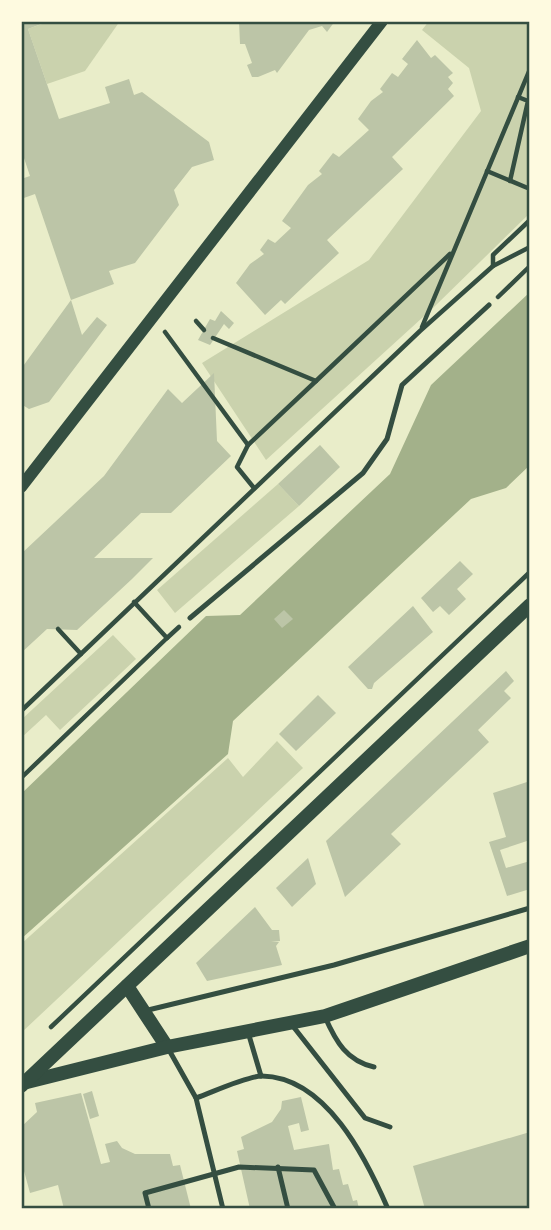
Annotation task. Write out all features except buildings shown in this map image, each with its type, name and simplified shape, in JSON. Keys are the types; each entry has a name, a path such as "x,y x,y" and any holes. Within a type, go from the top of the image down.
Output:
{"main road":[{"path":"23,1084 530,605"},
{"path":"23,1084 167,1047 325,1016 530,946"},
{"path":"127,986 167,1047"}],"street":[{"path":"21,487 382,21"}],"lane":[{"path":"190,618 363,473 387,439 402,385 489,305"},
{"path":"144,1011 334,965 530,908"},
{"path":"325,1016 335,1039 357,1063 374,1067"},
{"path":"290,1023 365,1118 390,1127"},
{"path":"248,1032 261,1076"},
{"path":"167,1047 196,1098 223,1209"},
{"path":"196,1098 261,1076 306,1087 363,1153 388,1209"},
{"path":"149,1209 145,1192 239,1167 314,1170 335,1209"},
{"path":"278,1167 288,1209"}],"path":[{"path":"420,331 530,69"},
{"path":"510,181 528,101 519,97"},
{"path":"487,171 530,189"},
{"path":"493,266 493,255 530,220"},
{"path":"21,711 420,331 493,266 530,247"},
{"path":"254,488 237,467 248,445 452,253"},
{"path":"489,305 530,266"},
{"path":"154,318 248,445"},
{"path":"196,321 204,330"},
{"path":"213,338 316,381"},
{"path":"45,1033 530,572"},
{"path":"134,602 167,638"},
{"path":"21,778 190,618"},
{"path":"58,629 80,654"}],"shaded area":[{"path":"50,21 120,21 85,71 47,84 28,29"},
{"path":"429,21 530,21 530,213 433,308 266,460 202,363 369,260 481,111 469,68 422,30"},
{"path":"530,292 530,465 506,488 471,499 233,721 228,754 21,939 21,794 206,616 240,615 390,474 431,385"},
{"path":"278,484 299,506 175,613 157,590"},
{"path":"113,635 136,659 60,730 46,715 21,738 21,720"},
{"path":"277,741 303,768 21,1033 21,944 228,758 243,777"}]}
